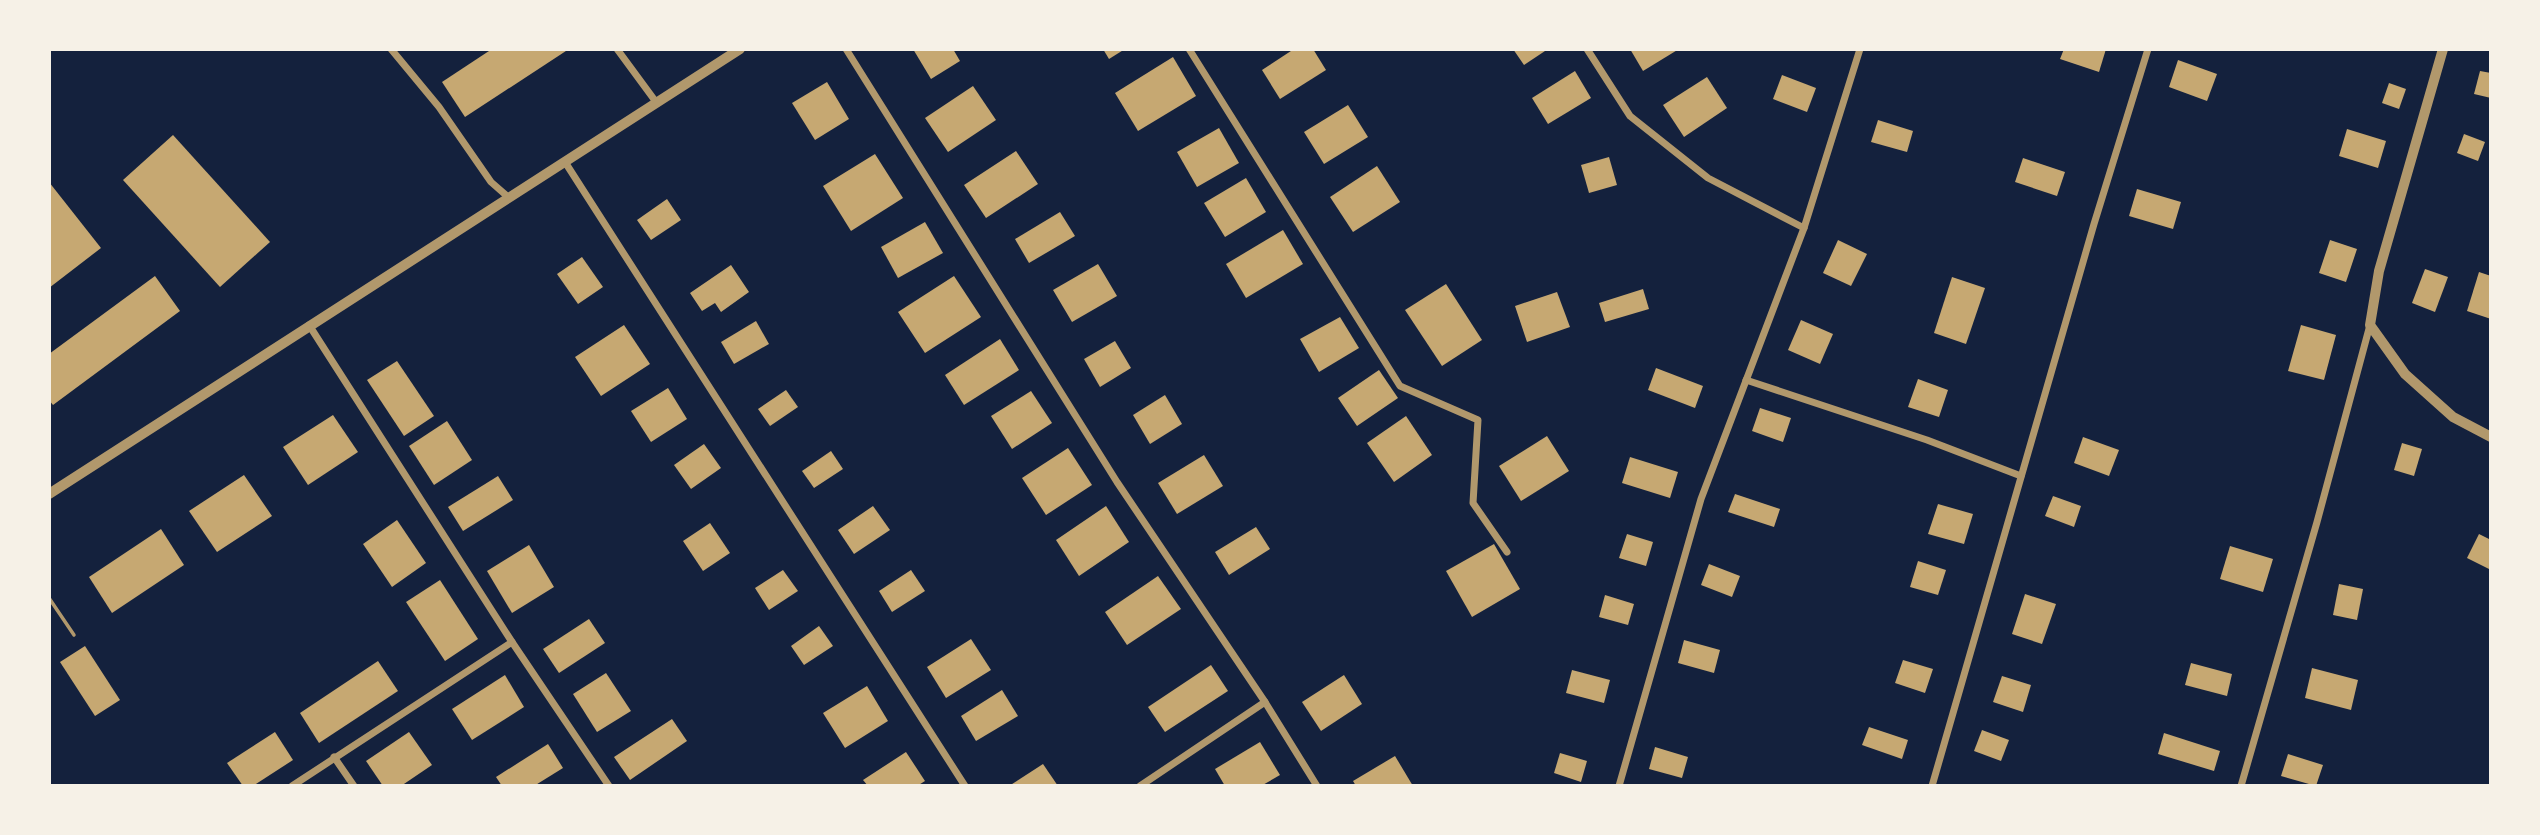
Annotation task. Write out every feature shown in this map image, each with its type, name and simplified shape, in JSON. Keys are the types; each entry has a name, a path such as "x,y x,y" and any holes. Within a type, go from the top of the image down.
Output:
{"street":[{"path":"391,49 439,107 491,182 508,197"},
{"path":"617,49 656,102"},
{"path":"49,494 740,49"},
{"path":"846,49 1117,482 1265,702 1317,786"},
{"path":"1189,49 1400,386 1478,420 1473,503 1507,552"},
{"path":"1587,49 1630,116 1708,178 1804,228"},
{"path":"1619,786 1701,499 1804,228 1860,49"},
{"path":"1932,786 2094,224 2148,49"},
{"path":"2241,786 2371,325 2379,271 2443,49"},
{"path":"565,162 965,786"},
{"path":"2371,325 2405,373 2453,417 2491,437"},
{"path":"309,326 512,642 609,786"},
{"path":"1746,380 1927,440 2021,476"},
{"path":"292,786 512,642"},
{"path":"1140,786 1265,702"},
{"path":"334,757 354,786"}],"lane":[{"path":"49,598 74,635"}],"building":[{"path":"492,49 569,49 465,117 442,82"},
{"path":"913,49 953,49 960,61 931,79"},
{"path":"1103,49 1125,49 1109,59"},
{"path":"1294,49 1313,49 1326,70 1280,99 1262,70"},
{"path":"1513,49 1548,49 1524,65"},
{"path":"1630,49 1679,49 1643,71"},
{"path":"2064,49 2106,49 2099,72 2060,59"},
{"path":"1173,57 1196,96 1138,131 1115,93"},
{"path":"2178,60 2217,74 2207,101 2169,87"},
{"path":"1575,71 1591,98 1548,124 1532,98"},
{"path":"2480,71 2491,73 2491,98 2474,94"},
{"path":"1782,75 1816,88 1807,112 1773,99"},
{"path":"1707,77 1727,108 1684,137 1663,105"},
{"path":"827,82 849,119 815,140 792,103"},
{"path":"2389,83 2406,89 2399,109 2382,103"},
{"path":"973,86 996,120 948,152 925,118"},
{"path":"1348,105 1368,137 1324,164 1304,132"},
{"path":"1878,120 1913,131 1907,152 1871,142"},
{"path":"1219,128 1239,163 1197,187 1177,152"},
{"path":"2347,129 2386,141 2378,168 2339,156"},
{"path":"2464,134 2485,142 2478,161 2457,153"},
{"path":"173,135 270,242 220,287 123,180"},
{"path":"1016,151 1038,184 986,218 964,185"},
{"path":"875,154 903,198 851,231 823,186"},
{"path":"1609,157 1617,185 1589,193 1581,165"},
{"path":"2023,158 2065,172 2057,196 2015,182"},
{"path":"1377,166 1400,202 1353,232 1330,197"},
{"path":"1246,178 1266,212 1225,237 1204,203"},
{"path":"49,182 101,248 49,288"},
{"path":"2137,189 2181,202 2173,229 2129,216"},
{"path":"667,199 681,220 651,240 637,220"},
{"path":"1060,212 1075,236 1029,263 1015,239"},
{"path":"925,222 943,253 898,278 881,247"},
{"path":"1283,230 1303,264 1246,298 1226,264"},
{"path":"1838,240 1867,254 1851,286 1823,273"},
{"path":"2330,240 2357,249 2346,282 2319,273"},
{"path":"582,257 603,287 578,304 557,274"},
{"path":"1098,264 1117,296 1072,322 1053,290"},
{"path":"731,265 749,292 721,312 715,303 702,311 690,293"},
{"path":"2425,269 2448,277 2435,312 2412,303"},
{"path":"2479,272 2491,276 2491,319 2467,311"},
{"path":"155,276 180,311 53,405 49,400 49,354"},
{"path":"954,276 981,317 925,353 898,312"},
{"path":"1952,277 1985,288 1966,344 1934,333"},
{"path":"1446,284 1482,340 1442,366 1405,310"},
{"path":"1643,289 1649,309 1605,322 1599,303"},
{"path":"1557,292 1570,327 1527,342 1515,306"},
{"path":"1340,317 1359,348 1319,372 1300,339"},
{"path":"1801,320 1833,334 1820,364 1788,350"},
{"path":"756,321 769,344 734,364 721,342"},
{"path":"624,325 650,364 601,396 575,357"},
{"path":"2301,325 2336,335 2324,380 2288,371"},
{"path":"1000,339 1019,370 964,405 945,375"},
{"path":"1115,341 1131,368 1100,387 1084,359"},
{"path":"397,361 434,416 404,436 367,380"},
{"path":"1656,368 1703,386 1695,408 1648,390"},
{"path":"1379,370 1398,398 1357,426 1338,398"},
{"path":"1918,379 1948,390 1939,417 1908,407"},
{"path":"668,388 687,419 651,442 631,411"},
{"path":"786,390 798,407 770,426 758,409"},
{"path":"1031,391 1052,423 1012,449 991,416"},
{"path":"1165,395 1182,424 1150,444 1133,415"},
{"path":"1760,408 1791,418 1783,442 1752,431"},
{"path":"333,415 358,452 308,485 283,447"},
{"path":"1406,416 1432,455 1394,482 1367,443"},
{"path":"447,421 472,460 434,485 409,446"},
{"path":"1547,436 1569,471 1521,501 1499,466"},
{"path":"2083,437 2119,450 2109,476 2074,463"},
{"path":"2402,443 2422,449 2414,476 2394,470"},
{"path":"704,444 721,468 691,489 674,465"},
{"path":"1068,448 1092,485 1046,515 1022,478"},
{"path":"831,451 843,469 814,488 802,471"},
{"path":"1204,455 1223,486 1177,514 1158,483"},
{"path":"1630,457 1678,472 1670,498 1622,483"},
{"path":"244,475 272,516 217,552 189,511"},
{"path":"498,476 513,500 463,531 448,507"},
{"path":"1735,494 1780,509 1774,527 1728,512"},
{"path":"2053,496 2081,506 2074,527 2045,516"},
{"path":"1938,504 1973,514 1964,544 1928,534"},
{"path":"873,506 890,530 854,554 838,530"},
{"path":"1106,506 1129,542 1079,576 1056,540"},
{"path":"397,520 426,563 392,587 363,544"},
{"path":"710,523 730,553 703,571 683,541"},
{"path":"1256,527 1270,549 1229,575 1215,552"},
{"path":"161,529 184,565 112,613 89,577"},
{"path":"1627,534 1653,542 1646,566 1619,558"},
{"path":"2479,534 2491,540 2491,570 2467,558"},
{"path":"1494,544 1520,589 1472,617 1446,571"},
{"path":"529,545 554,587 512,613 487,571"},
{"path":"2230,546 2273,559 2263,592 2220,579"},
{"path":"1918,561 1946,570 1938,595 1910,587"},
{"path":"1709,564 1740,576 1732,597 1701,585"},
{"path":"783,570 798,591 769,610 755,588"},
{"path":"911,570 925,591 892,612 879,591"},
{"path":"1158,576 1181,609 1127,645 1105,612"},
{"path":"440,580 478,639 445,661 406,602"},
{"path":"2339,584 2363,589 2357,620 2333,615"},
{"path":"2025,594 2056,604 2042,644 2012,634"},
{"path":"1605,595 1634,604 1628,625 1599,617"},
{"path":"589,619 605,643 559,673 543,649"},
{"path":"819,626 833,646 804,665 791,646"},
{"path":"971,639 991,670 946,698 927,667"},
{"path":"1684,640 1720,650 1714,673 1678,663"},
{"path":"85,646 120,700 95,716 60,662"},
{"path":"1903,660 1933,669 1925,693 1895,683"},
{"path":"378,661 398,691 319,743 300,713"},
{"path":"2191,663 2232,674 2227,696 2185,685"},
{"path":"1211,665 1228,691 1165,732 1148,707"},
{"path":"2312,668 2358,680 2351,710 2305,698"},
{"path":"1572,670 1610,680 1604,703 1566,693"},
{"path":"606,673 631,711 597,732 573,694"},
{"path":"505,675 524,707 472,740 452,709"},
{"path":"1344,675 1362,704 1321,731 1302,702"},
{"path":"2002,676 2031,685 2023,712 1993,702"},
{"path":"867,686 888,721 845,748 823,713"},
{"path":"1002,690 1018,716 976,741 961,716"},
{"path":"672,719 687,741 630,780 614,757"},
{"path":"1869,727 1908,740 1902,759 1862,745"},
{"path":"1982,730 2009,740 2001,761 1974,751"},
{"path":"275,732 293,760 253,786 243,786 227,763"},
{"path":"409,732 432,765 401,786 383,786 366,761"},
{"path":"2164,733 2220,751 2214,771 2158,754"},
{"path":"1260,742 1280,775 1261,786 1225,786 1215,769"},
{"path":"548,744 563,768 534,786 502,786 496,777"},
{"path":"1655,747 1688,757 1682,778 1649,769"},
{"path":"906,752 925,781 917,786 868,786 863,780"},
{"path":"1560,753 1587,761 1581,782 1554,773"},
{"path":"2288,754 2323,765 2316,786 2281,776"},
{"path":"1395,756 1413,786 1356,786 1353,781"},
{"path":"1043,764 1058,786 1009,786"}]}
